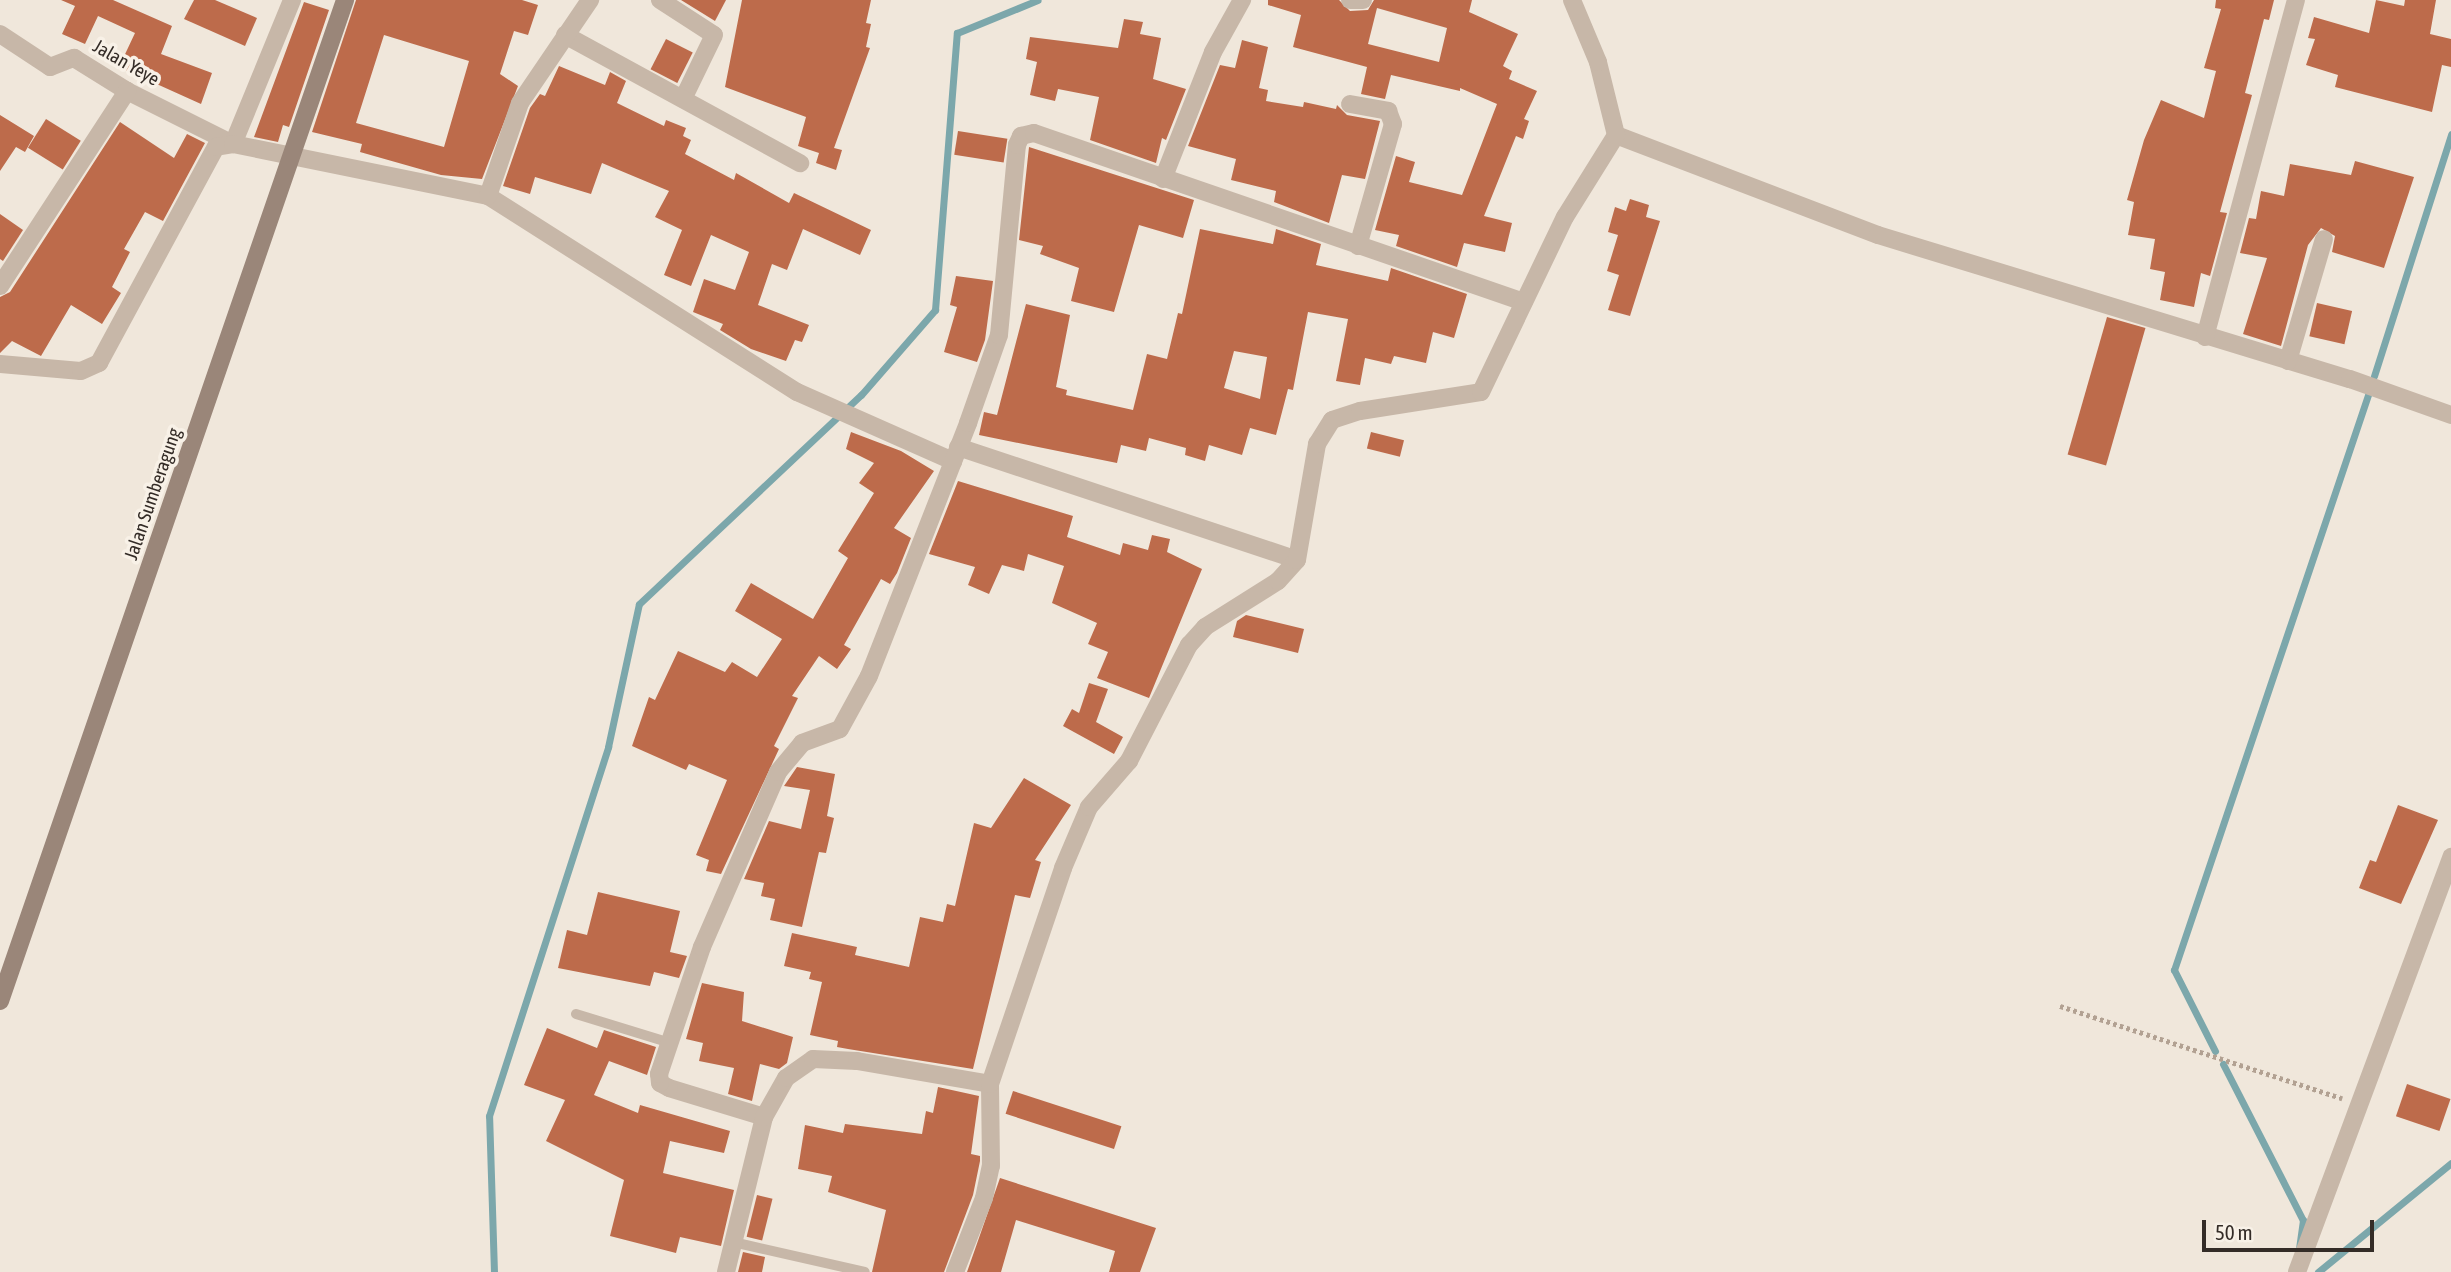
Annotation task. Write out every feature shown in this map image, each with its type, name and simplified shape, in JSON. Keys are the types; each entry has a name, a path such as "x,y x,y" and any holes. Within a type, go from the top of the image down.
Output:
{"street":[{"path":"0,364 81,371 99,363 216,147 233,144 292,0"},
{"name":"Jalan Sumberagung","path":"0,1001 345,0"},
{"path":"590,0 520,103 488,196 785,385 828,406 956,454 1297,560"},
{"path":"660,0 714,35 683,99"},
{"path":"1163,179 1213,52 1242,0"},
{"path":"1350,0 1363,0"},
{"path":"955,1272 984,1198 991,1166 990,1084 1063,868 1089,807 1129,761 1189,645 1205,628 1278,581 1297,560 1317,444 1332,420 1360,411 1481,392 1565,217 1616,135 1598,62 1572,0"},
{"path":"2205,337 2296,0"},
{"name":"Jalan Yeye","path":"0,34 50,67 74,58 127,91 233,144 291,158 488,196"},
{"path":"565,35 800,163"},
{"path":"0,286 127,91"},
{"path":"1350,104 1388,111 1393,124 1358,246"},
{"path":"764,1117 660,1083 670,1043 702,947 778,772 802,743 840,729 869,676 956,454 999,335 1017,145 1021,136 1034,133 1524,302"},
{"path":"1616,135 1878,235 2288,361 2451,415"},
{"path":"2288,361 2325,239"},
{"path":"2297,1272 2451,857"},
{"path":"726,1272 764,1117 786,1078 813,1059 857,1061 990,1084"}],"lane":[{"path":"576,1014 670,1043"},
{"path":"733,1242 865,1272"}],"path":[{"path":"2060,1006 2360,1104"}],"building":[{"path":"61,0 113,0 172,26 161,54 212,73 201,104 119,67 135,33 98,16 85,44 62,34 75,6"},
{"path":"194,0 215,0 257,18 245,46 184,19"},
{"path":"356,0 522,0 538,5 528,35 514,31 500,74 518,86 482,179 441,175 360,152 362,144 312,132","holes":["384,35 469,61 444,147 356,123"]},
{"path":"681,0 726,0 715,21"},
{"path":"742,0 871,0 866,23 871,24 866,47 870,48 834,148 842,150 836,170 816,163 819,153 798,146 806,117 725,87"},
{"path":"1268,0 1339,0 1350,11 1368,10 1374,0 1472,0 1469,12 1518,34 1503,66 1512,71 1509,79 1537,91 1524,119 1529,121 1523,139 1516,136 1484,216 1512,223 1505,252 1464,243 1457,267 1396,246 1399,235 1375,230 1396,156 1415,162 1409,182 1462,195 1497,104 1460,88 1460,91 1391,75 1385,99 1361,94 1367,67 1293,47 1301,15 1268,5","holes":["1377,8 1447,28 1439,62 1368,44"]},
{"path":"2216,0 2274,0 2269,20 2264,19 2245,93 2252,95 2220,212 2227,213 2210,276 2201,273 2194,307 2160,300 2165,272 2150,269 2155,239 2128,235 2134,202 2127,200 2144,140 2161,100 2204,118 2216,71 2204,68 2221,9 2215,8"},
{"path":"2376,0 2404,6 2405,0 2436,0 2430,34 2451,39 2451,67 2442,65 2432,112 2335,87 2338,75 2306,65 2315,39 2308,38 2314,17 2369,33"},
{"path":"304,2 329,10 289,127 283,125 278,142 254,137"},
{"path":"1124,19 1143,22 1140,34 1161,38 1153,79 1186,89 1166,140 1162,138 1156,163 1090,140 1099,97 1058,89 1055,101 1030,95 1037,62 1026,59 1030,37 1118,48"},
{"path":"666,39 693,53 677,83 651,69"},
{"path":"1242,40 1268,47 1259,88 1268,90 1266,101 1303,107 1304,102 1336,109 1337,105 1347,115 1380,121 1365,179 1342,175 1329,223 1274,202 1276,191 1231,180 1236,159 1188,146 1220,65 1235,68"},
{"path":"559,66 605,85 610,72 626,81 617,103 664,126 666,120 686,128 683,136 691,140 685,154 734,180 736,173 789,203 794,193 871,230 860,255 803,229 787,270 772,264 758,305 809,325 802,342 795,340 786,361 751,349 720,330 723,324 693,312 704,279 735,290 749,252 711,235 691,286 664,275 682,230 655,217 669,191 602,163 591,194 535,177 530,194 503,186 530,108 540,94 545,96"},
{"path":"0,115 34,136 25,152 16,147 0,171"},
{"path":"46,119 81,141 63,170 28,148"},
{"path":"120,122 174,158 187,134 205,143 163,221 145,212 124,249 130,252 112,287 121,293 102,324 71,305 41,356 12,341 0,353 0,297 10,292"},
{"path":"958,131 1007,139 1004,163 954,155"},
{"path":"1029,147 1194,200 1183,238 1139,225 1114,312 1071,301 1079,268 1040,254 1043,246 1019,240"},
{"path":"2355,161 2414,177 2384,268 2332,252 2335,236 2321,228 2308,245 2281,346 2243,334 2267,258 2240,253 2249,218 2256,219 2261,191 2284,196 2290,164 2351,175"},
{"path":"1630,199 1649,205 1646,217 1660,221 1630,316 1608,310 1619,275 1607,271 1618,235 1608,232 1615,207 1626,211"},
{"path":"0,214 23,230 3,261 0,259"},
{"path":"1200,229 1273,244 1276,229 1321,244 1316,265 1388,281 1391,268 1467,294 1454,338 1433,332 1426,363 1394,356 1391,364 1365,358 1360,385 1336,381 1348,319 1308,312 1293,390 1288,389 1276,435 1250,428 1242,455 1209,445 1205,461 1185,455 1186,448 1149,438 1146,451 1121,445 1117,463 979,435 984,412 997,415 1026,304 1070,315 1056,387 1067,390 1066,395 1133,410 1147,354 1167,359 1178,313 1182,314","holes":["1234,351 1267,357 1260,399 1224,388"]},
{"path":"956,276 993,281 985,340 977,362 944,352 957,307 950,305"},
{"path":"2317,303 2352,311 2344,344 2309,336"},
{"path":"2107,317 2145,328 2106,465 2068,454"},
{"path":"851,432 901,451 934,471 894,528 911,538 897,573 890,584 881,579 844,645 851,649 837,669 819,656 792,696 798,698 774,746 779,749 721,874 706,871 709,860 696,855 727,780 689,764 686,770 632,746 649,697 655,700 678,651 725,672 732,662 757,677 782,639 735,611 751,583 813,619 848,558 838,551 874,493 859,483 874,463 846,449"},
{"path":"1371,432 1404,440 1400,457 1367,448"},
{"path":"958,481 1073,516 1067,537 1120,555 1123,543 1148,550 1152,535 1170,539 1167,552 1202,569 1149,698 1097,678 1108,652 1088,644 1097,623 1052,603 1064,566 1028,554 1024,571 1002,565 989,594 968,585 975,567 929,554"},
{"path":"1246,615 1304,629 1298,653 1233,637 1237,621"},
{"path":"1089,683 1108,689 1096,722 1123,737 1114,754 1063,726 1072,709 1079,713"},
{"path":"797,767 835,774 827,816 834,818 826,853 819,852 802,927 770,920 775,899 761,896 764,883 744,879 769,821 801,829 810,790 784,786"},
{"path":"1024,778 1071,805 1035,860 1041,862 1030,898 1015,895 973,1069 837,1047 838,1041 810,1035 822,982 809,979 811,972 784,966 792,933 857,947 855,955 909,967 920,917 943,922 947,904 955,906 974,823 991,828"},
{"path":"2398,805 2438,820 2401,904 2359,888 2370,860 2376,862"},
{"path":"598,892 680,911 670,952 687,956 679,978 654,972 650,986 558,968 567,930 587,935"},
{"path":"702,983 744,992 742,1021 793,1037 787,1063 779,1069 760,1064 752,1101 728,1094 734,1068 699,1061 703,1043 686,1039"},
{"path":"547,1028 597,1048 604,1030 656,1047 647,1075 609,1061 594,1095 638,1113 640,1105 730,1131 724,1153 670,1141 663,1173 734,1190 721,1246 680,1237 676,1253 610,1236 624,1180 546,1141 565,1100 524,1085"},
{"path":"2407,1084 2450,1099 2439,1131 2396,1116"},
{"path":"938,1087 979,1096 971,1154 980,1156 980,1161 973,1195 944,1272 872,1272 886,1210 828,1192 832,1176 798,1169 805,1125 843,1133 845,1124 922,1134 926,1111 933,1113"},
{"path":"1013,1091 1121,1126 1114,1149 1006,1114"},
{"path":"1000,1178 1156,1228 1140,1272 1109,1272 1115,1251 1016,1220 1001,1272 967,1272"},
{"path":"757,1195 773,1199 762,1241 747,1237"},
{"path":"743,1252 765,1257 762,1272 738,1272"}],"waterway":[{"path":"494,1272 489,1116 608,747 639,604 861,395 935,310 957,33 1038,0"},
{"path":"2374,376 2451,134"},
{"path":"2215,1051 2174,970 2369,392"},
{"path":"2223,1064 2303,1220 2299,1247"},
{"path":"2318,1272 2451,1163"}]}
